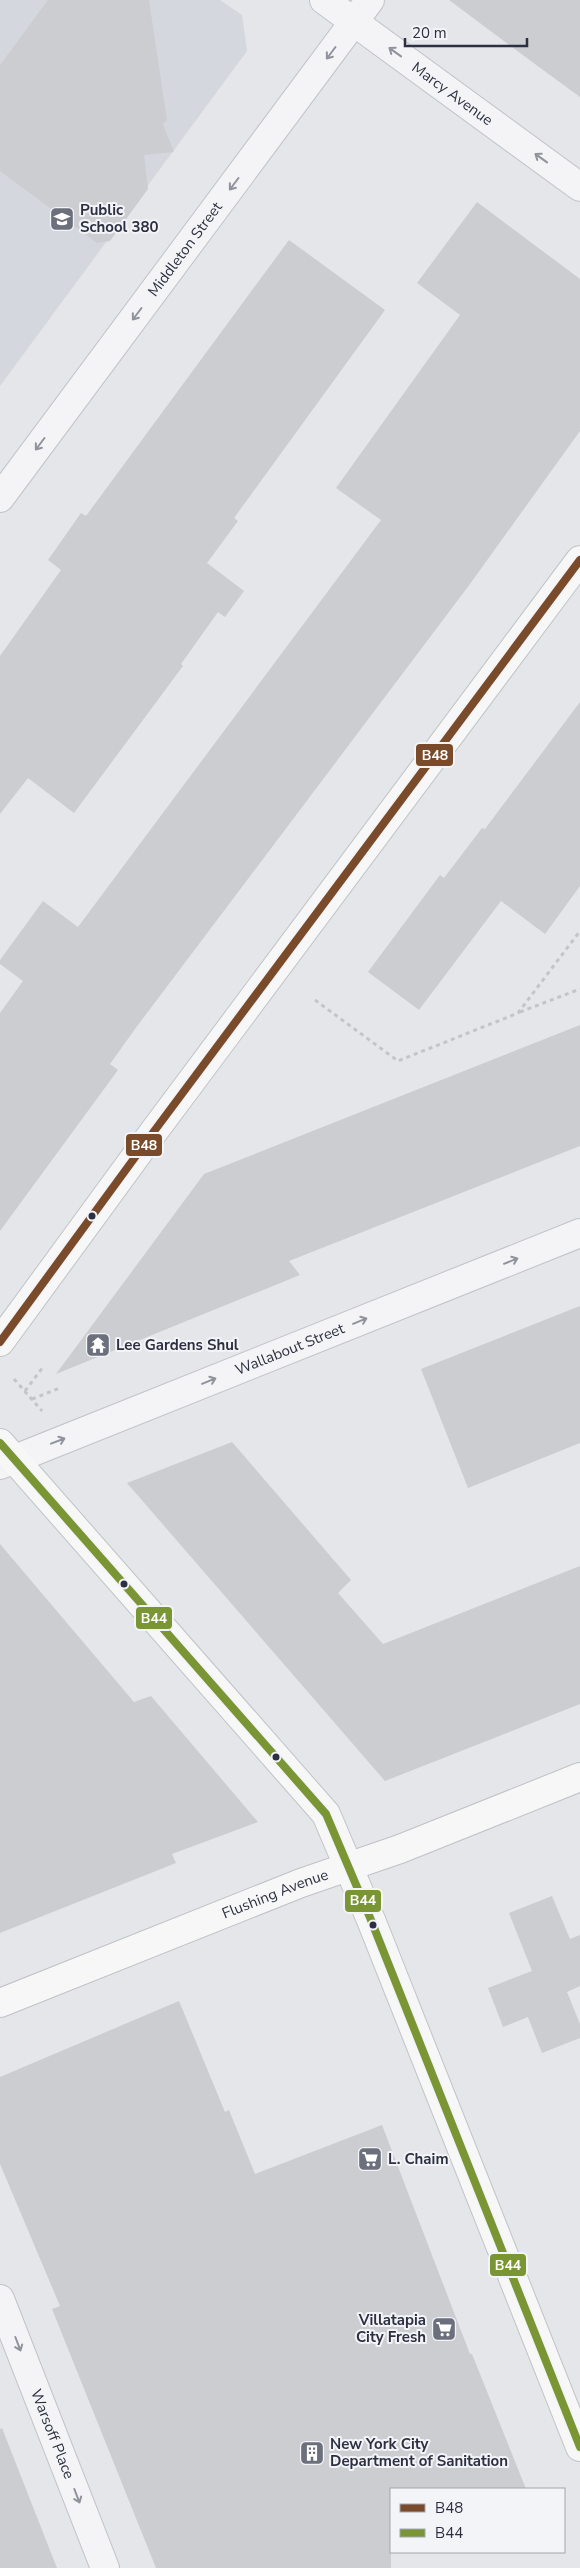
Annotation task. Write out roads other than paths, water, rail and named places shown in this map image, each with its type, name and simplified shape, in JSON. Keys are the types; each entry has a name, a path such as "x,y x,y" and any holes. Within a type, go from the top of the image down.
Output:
{"main road":[{"path":"0,1342 158,1126 580,560"},
{"path":"4,1456 326,1814 580,2447"},
{"name":"Flushing Avenue","path":"0,2003 301,1883 348,1867 580,1777"}],"street":[{"name":"Marcy Avenue","path":"324,0 580,186"},
{"name":"Middleton Street","path":"0,498 370,0"},
{"name":"Wallabout Street","path":"4,1456 580,1233"},
{"name":"Warsoff Place","path":"0,2299 105,2568"}],"place":[{"name":"Public School 380","path":"62,219"},
{"name":"Lee Gardens Shul","path":"98,1345"},
{"name":"L. Chaim","path":"370,2159"},
{"name":"Villatapia City Fresh","path":"444,2329"},
{"name":"New York City Department of Sanitation","path":"312,2453"}]}
